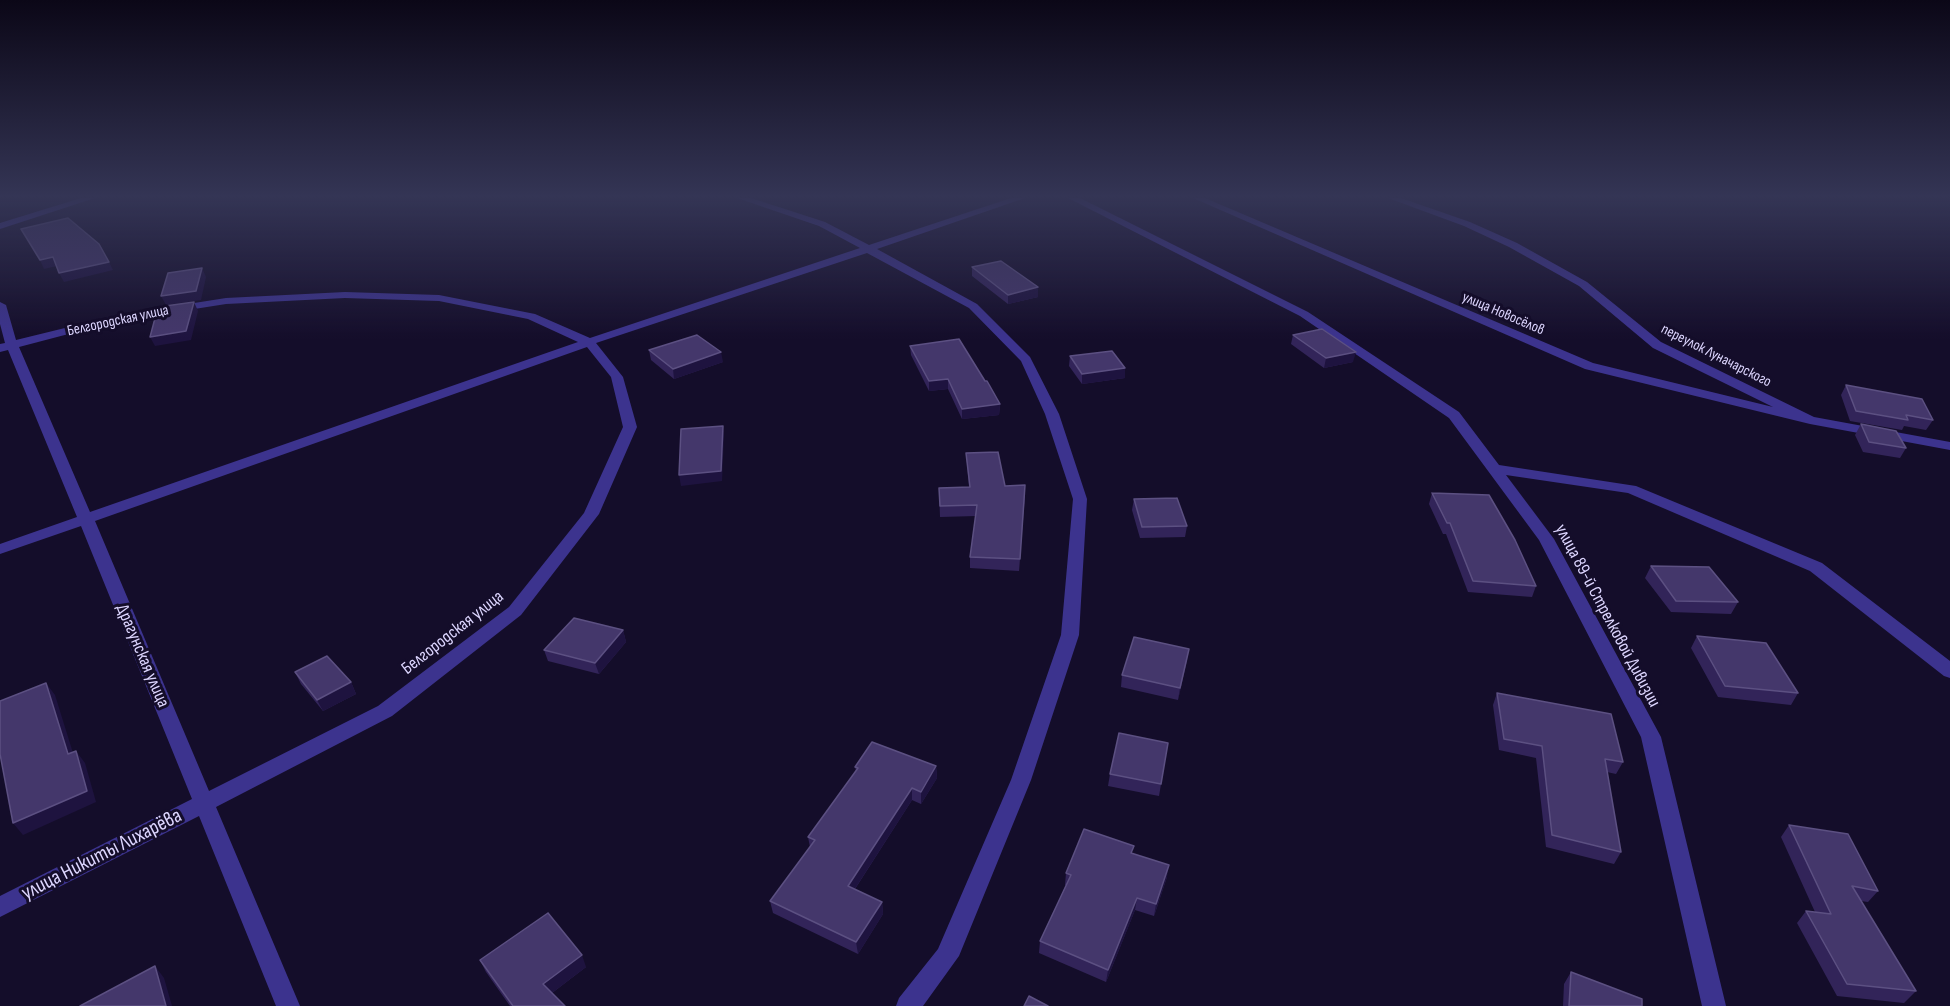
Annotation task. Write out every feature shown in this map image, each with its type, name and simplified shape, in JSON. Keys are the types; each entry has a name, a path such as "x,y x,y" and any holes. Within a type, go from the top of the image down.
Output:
{"street":[{"path":"862,245 973,306 1026,360 1052,414 1080,499 1070,635 1025,769 947,956 908,1006"},
{"path":"0,549 589,342 877,245"},
{"name":"улица 89-й Стрелковой Дивизии","path":"1166,245 1304,314 1454,416 1546,539 1651,737 1714,1006"},
{"name":"улица Новосёлов","path":"1307,245 1589,366 1810,420"},
{"name":"переулок Луначарского","path":"1513,245 1583,284 1657,345 1810,420 1950,446"},
{"name":"Белгородская улица","path":"6,347 118,318 226,301 345,295 439,298 531,316 589,342 617,377 630,427 591,514 515,611 385,711 204,803"},
{"name":"Драгунская улица","path":"0,305 6,347 86,519 288,1006"},
{"path":"1494,469 1631,489 1816,567 1950,671"},
{"name":"улица Никиты Лихарёва","path":"0,907 204,803"}],"building":[{"path":"31,245 100,245 109,262 59,273 53,257 40,260"},
{"path":"1001,261 1038,287 1008,295 972,267"},
{"path":"202,268 196,291 161,296 168,273"},
{"path":"194,302 186,331 150,337 158,307"},
{"path":"1322,329 1356,352 1326,358 1293,335"},
{"path":"697,335 721,352 673,369 649,350"},
{"path":"959,339 1000,404 962,409 948,379 929,381 910,346"},
{"path":"1112,351 1125,368 1082,374 1070,356"},
{"path":"1846,385 1922,399 1933,420 1906,415 1908,420 1856,411"},
{"path":"1861,424 1896,431 1906,448 1869,442"},
{"path":"723,426 721,471 679,475 681,429"},
{"path":"998,452 1005,486 1025,485 1020,559 970,557 977,505 940,506 939,488 970,487 966,453"},
{"path":"1432,493 1489,495 1515,540 1536,586 1473,581 1450,523 1447,523"},
{"path":"1177,498 1187,526 1142,527 1134,499"},
{"path":"1651,566 1709,567 1738,602 1676,601"},
{"path":"574,618 623,630 595,663 544,650"},
{"path":"1697,636 1766,643 1798,693 1725,686"},
{"path":"1134,637 1189,649 1180,688 1122,675"},
{"path":"327,656 351,682 317,700 295,672"},
{"path":"46,683 68,754 76,751 87,791 13,823 0,754 0,701"},
{"path":"1497,693 1611,714 1623,762 1605,759 1621,852 1552,835 1542,746 1504,739"},
{"path":"1119,733 1168,743 1161,784 1110,774"},
{"path":"872,742 936,766 921,792 912,788 848,886 882,902 856,942 770,901 815,840 808,837 858,768 855,767"},
{"path":"1789,825 1848,834 1878,891 1852,886 1916,991 1847,984 1806,911 1831,914"},
{"path":"1084,829 1134,846 1131,853 1169,865 1156,904 1137,898 1108,970 1040,941 1071,875 1066,873"},
{"path":"548,913 582,955 543,984 565,1006 513,1006 480,960"},
{"path":"155,966 166,1006 80,1006"},
{"path":"1571,972 1642,999 1642,1006 1569,1006"},
{"path":"1029,996 1048,1006 1024,1006"}]}
